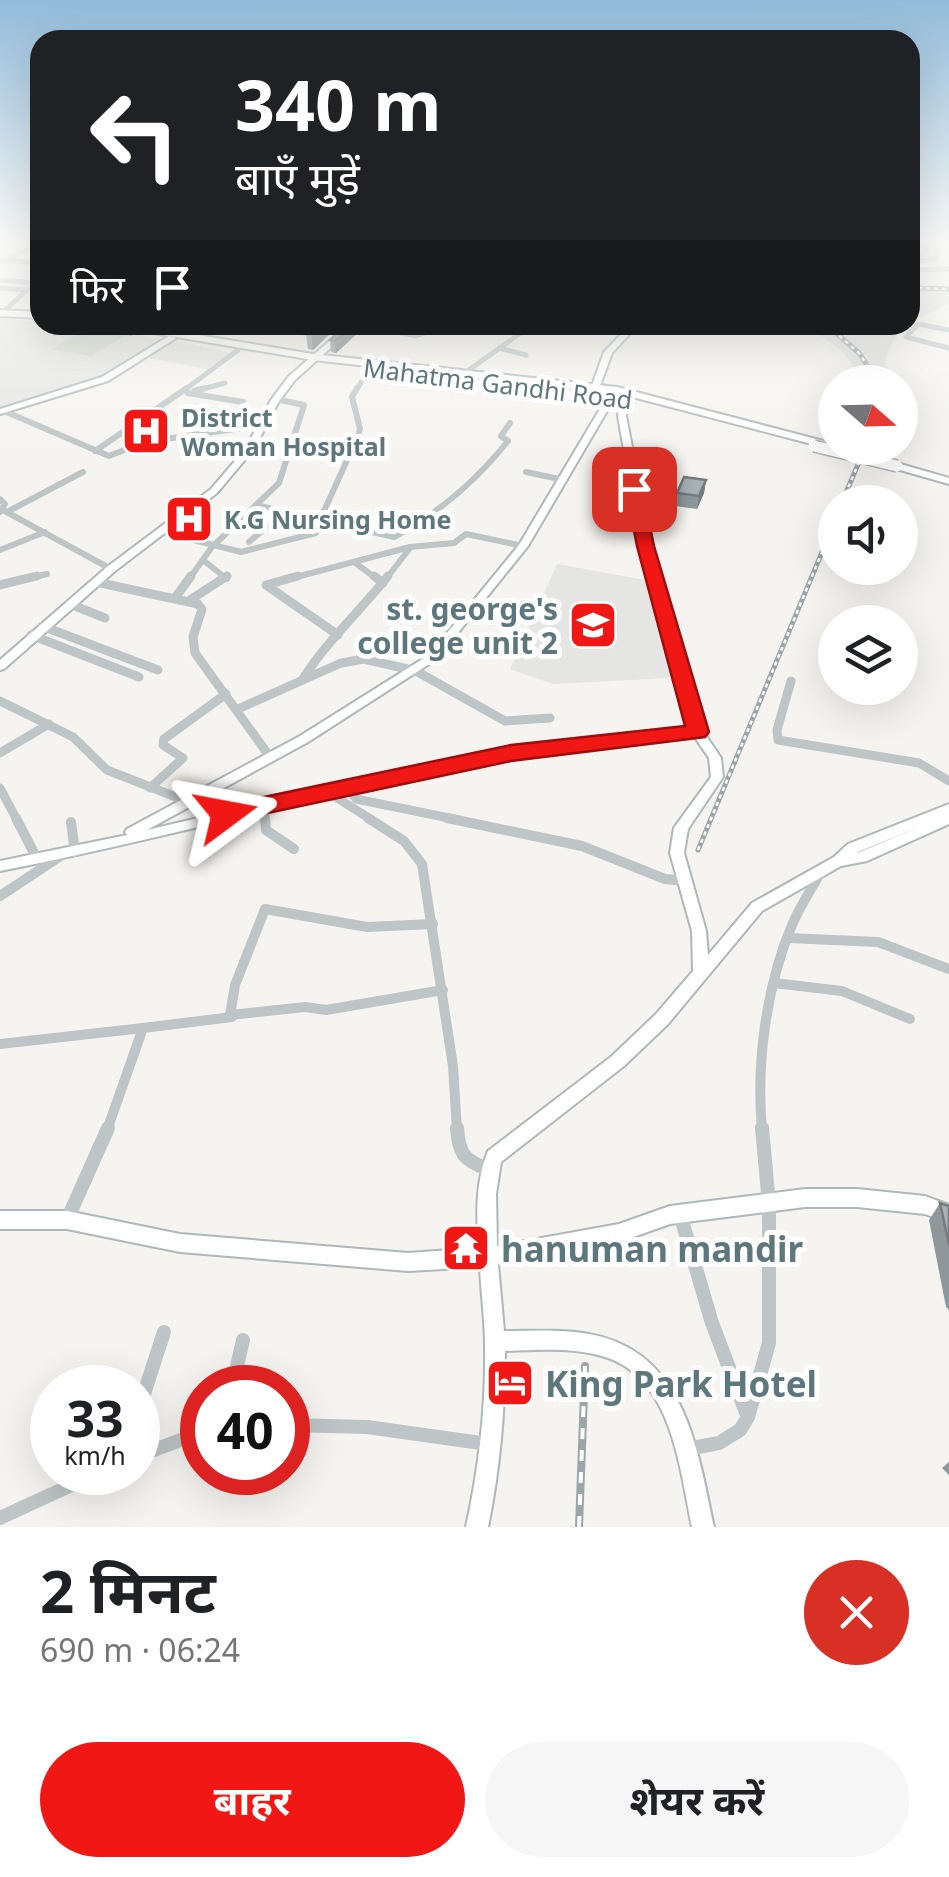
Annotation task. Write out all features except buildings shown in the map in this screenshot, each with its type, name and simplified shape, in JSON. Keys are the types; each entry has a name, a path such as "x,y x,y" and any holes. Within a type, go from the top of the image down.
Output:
{"highway":[{"path":"3,314 30,316"},
{"name":"Mahatma Gandhi Road","path":"155,335 370,367 595,389"},
{"name":"Mahatma Gandhi Road","path":"177,335 311,359 466,372 595,389 617,399 818,445"},
{"name":"Mahatma Gandhi Road","path":"814,444 818,445"},
{"name":"Mahatma Gandhi Road","path":"902,465 949,478"}],"street":[{"path":"920,324 949,330"},
{"path":"0,666 111,569 214,491 238,464 276,399 311,359 340,335"},
{"path":"466,372 518,335"},
{"path":"595,389 608,352 624,335"},
{"path":"908,335 949,348"},
{"path":"2,411 106,379 172,338"},
{"path":"499,348 526,356"},
{"path":"94,451 185,393 238,350"},
{"path":"605,366 617,399 646,546 698,732 715,758 717,777 682,828 677,854 699,931 701,974"},
{"path":"319,522 360,429 352,397 370,367"},
{"path":"185,393 225,383"},
{"path":"185,393 243,402"},
{"path":"175,598 212,547 278,483 304,406 276,399"},
{"path":"122,838 416,671 440,650 523,546 617,399"},
{"path":"2,411 112,456 144,442 263,426"},
{"path":"256,505 385,538 400,534 460,492 482,471 508,441 501,436 510,423"},
{"path":"3,512 83,472"},
{"path":"526,472 564,480"},
{"path":"0,499 5,504 3,512"},
{"path":"3,512 111,569"},
{"path":"249,542 283,512"},
{"path":"0,550 45,532"},
{"path":"162,532 241,552 316,533"},
{"path":"338,635 266,584 410,547 454,543 468,534 523,546"},
{"path":"302,682 318,655 383,584 410,547"},
{"path":"188,600 229,578 203,560"},
{"path":"354,562 383,584"},
{"path":"0,585 47,574"},
{"path":"96,582 188,600 202,609 192,636 195,653 270,757"},
{"path":"70,604 105,618"},
{"path":"42,626 158,670"},
{"path":"32,635 139,676"},
{"path":"238,710 352,660 379,660 416,671 505,721 550,718"},
{"path":"791,680 777,730 778,740 919,764 949,781"},
{"path":"150,788 183,758 163,745 164,739 226,694"},
{"path":"0,701 82,744 107,770 186,801"},
{"path":"0,753 49,724"},
{"path":"0,866 511,753 698,732"},
{"path":"348,787 356,799 582,846 664,879 686,882"},
{"path":"0,788 37,859"},
{"path":"326,791 408,845 422,864 443,990 458,1152 464,1160 488,1170"},
{"path":"262,805 266,830 294,849"},
{"path":"476,1527 488,1444 494,1341 488,1256 488,1170 506,1144 618,1060 701,974 758,907 854,848 949,809"},
{"path":"685,1450 730,1439 748,1418 771,1324 770,1204 758,1086 774,983 788,938 830,864 862,857 949,819"},
{"path":"68,854 71,822"},
{"path":"0,896 68,854"},
{"path":"434,924 366,926 265,910 235,985 230,1014 305,1007 326,1010 443,990"},
{"path":"788,938 878,942 949,970"},
{"path":"774,983 842,990 910,1019"},
{"path":"0,1044 234,1017"},
{"path":"68,1220 107,1130 143,1028"},
{"path":"0,1220 68,1220 180,1243 357,1260 488,1256 619,1233 680,1214 806,1198 925,1205 949,1214"},
{"path":"680,1214 712,1322 748,1418"},
{"path":"153,1365 164,1332"},
{"path":"238,1365 244,1340"},
{"path":"494,1341 557,1342 617,1351 658,1382 669,1400 685,1450 702,1527"},
{"path":"310,1426 367,1427 488,1444"},
{"path":"0,1518 50,1495"}],"shaded area":[{"path":"0,318 30,321 30,335 139,335 165,340 100,379 0,409"},
{"path":"76,335 126,335 91,356 52,349"},
{"path":"820,335 895,335 886,365 852,365 844,353"},
{"path":"174,341 230,353 207,369 148,358"},
{"name":"st. george's college unit 2","path":"557,564 645,580 670,678 553,684 510,669"}],"railway":[{"path":"838,335 867,365"},
{"path":"849,485 858,465"},
{"path":"698,850 818,562"},
{"path":"579,1527 585,1366"}],"place":[{"name":"District Woman Hospital","path":"146,431"},
{"name":"K.G Nursing Home","path":"189,519"},
{"name":"st. george's college unit 2","path":"593,625"},
{"name":"hanuman mandir","path":"466,1248"},
{"name":"King Park Hotel","path":"510,1383"}],"route":[{"path":"226,814 511,753 698,732 634,489"}]}
